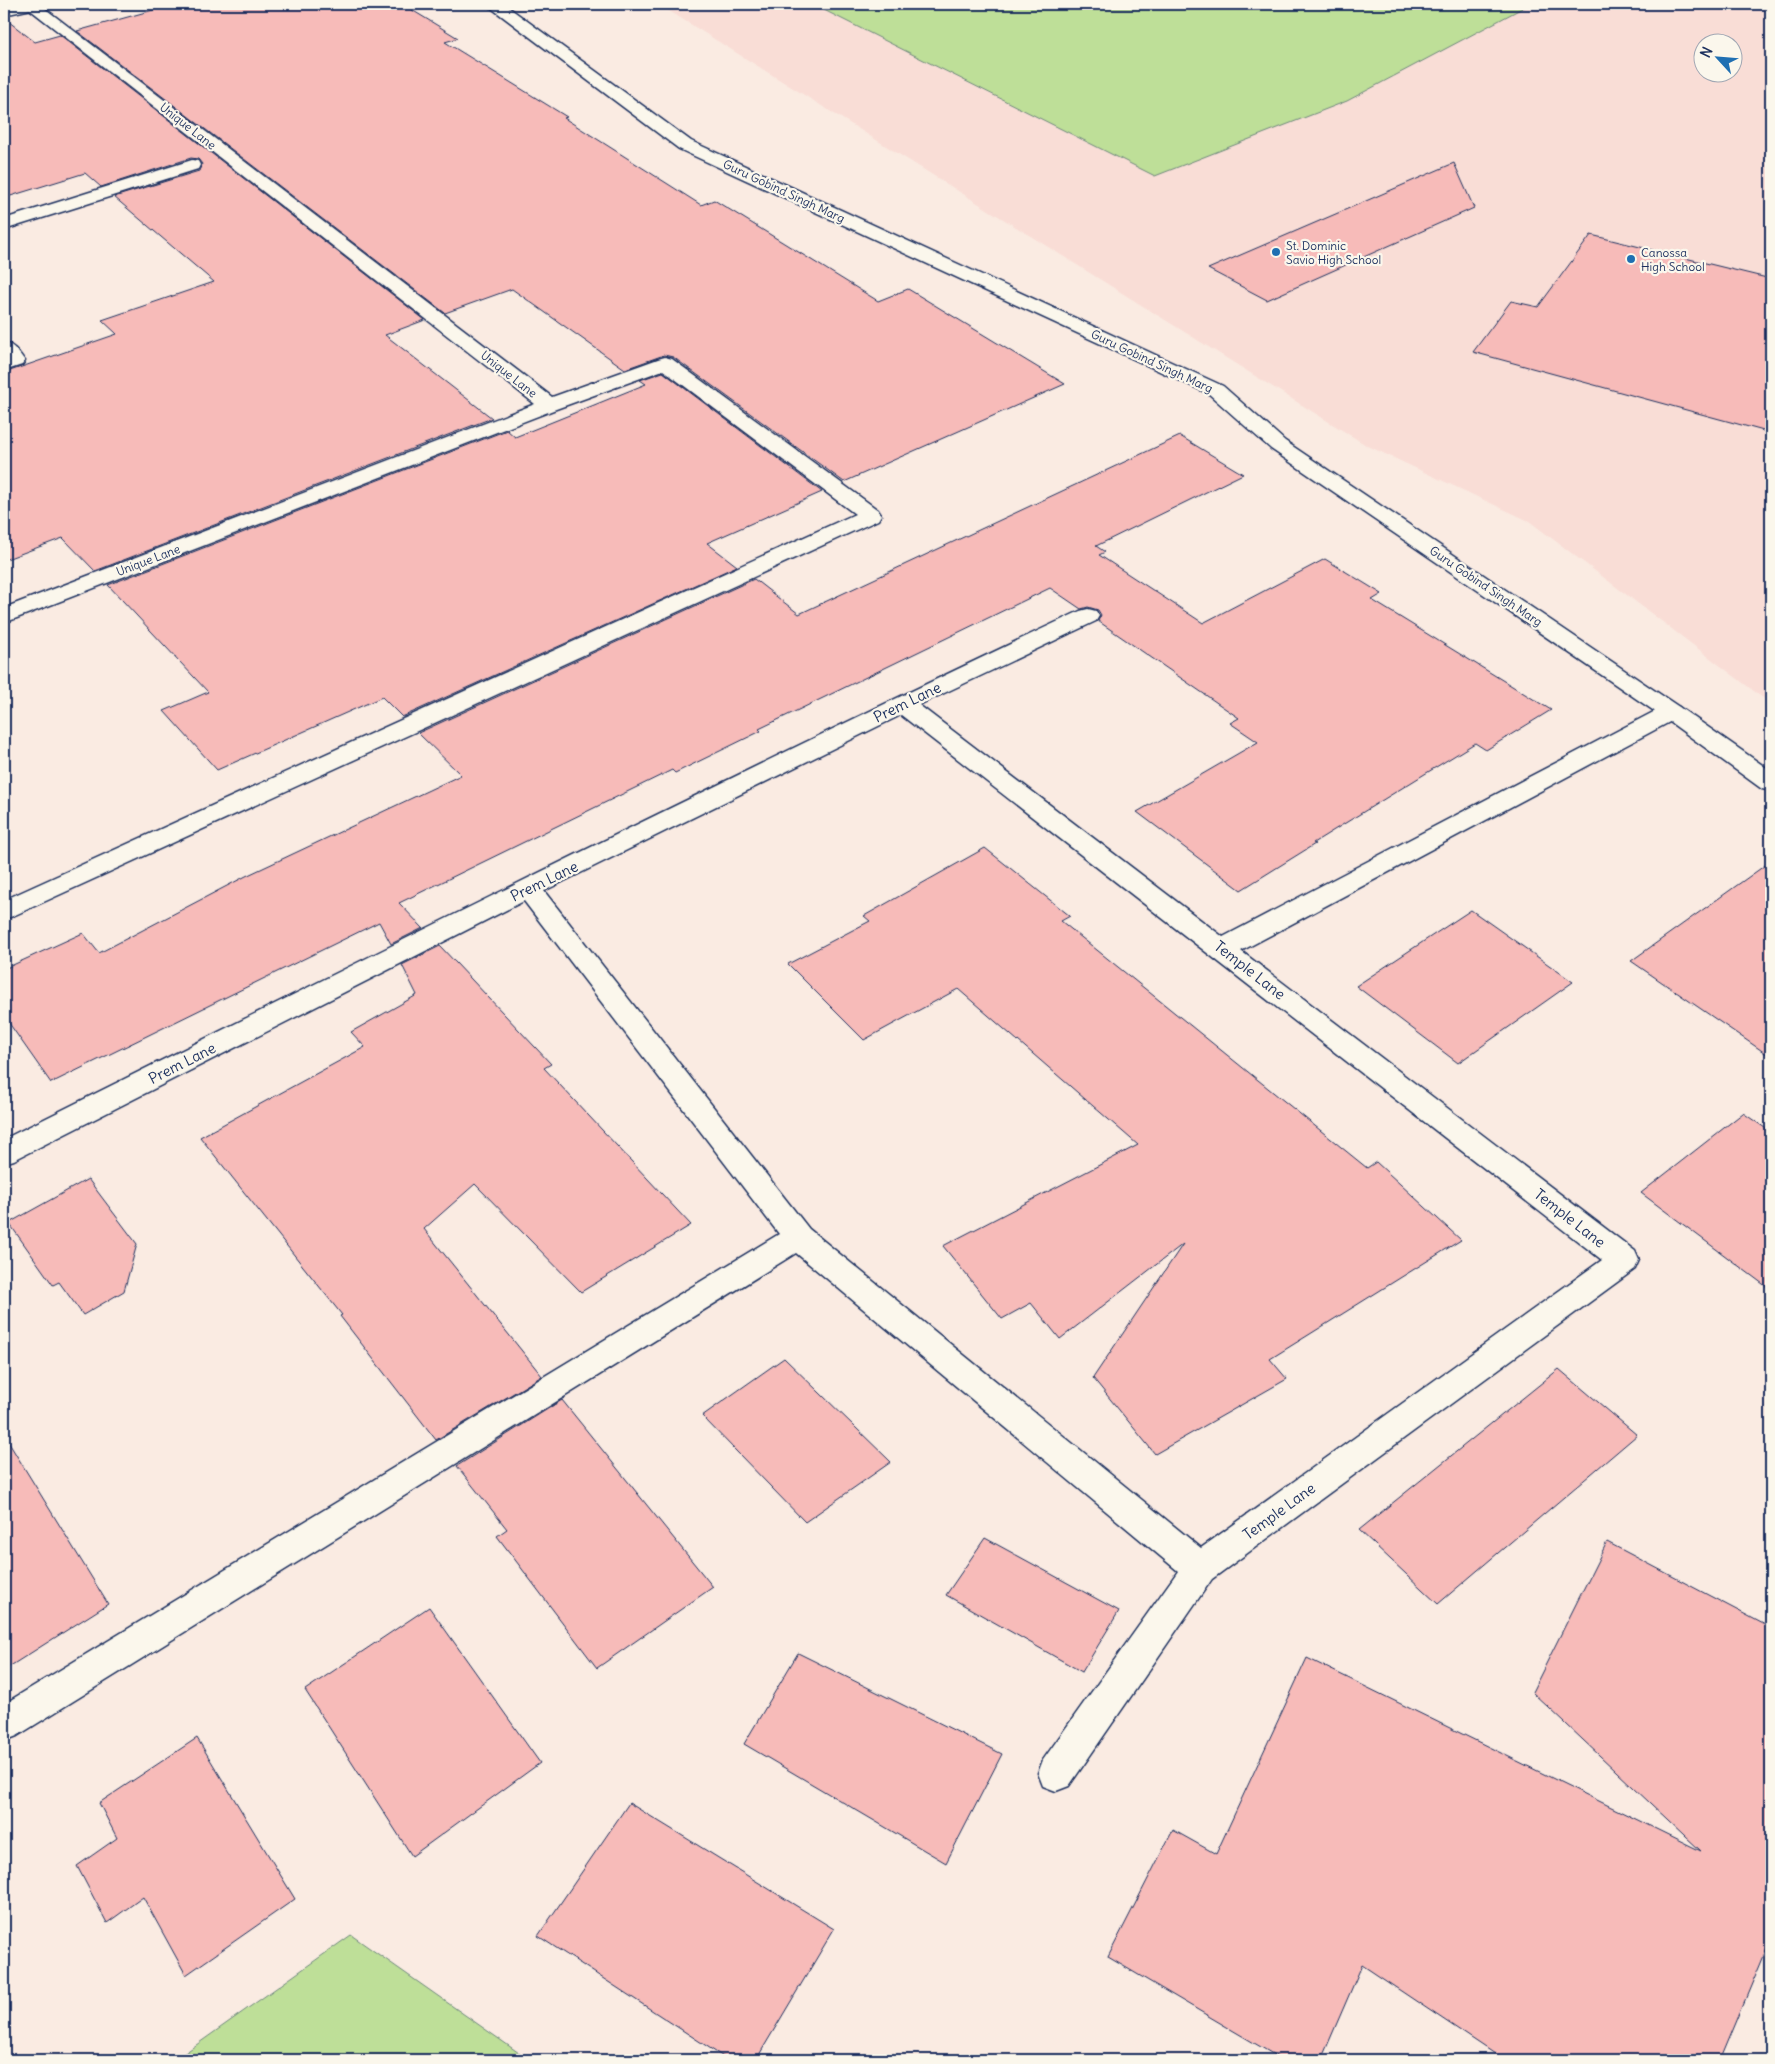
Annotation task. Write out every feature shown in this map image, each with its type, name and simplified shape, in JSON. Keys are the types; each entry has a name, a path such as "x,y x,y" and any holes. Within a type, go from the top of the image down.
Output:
{"street":[{"path":"4,11 31,4"},
{"name":"Unique Lane","path":"31,4 549,405"},
{"name":"Guru Gobind Singh Marg","path":"495,4 685,145 1216,390 1278,445 1671,712 1771,783"},
{"path":"4,224 192,165"},
{"path":"4,348 15,361 4,365"},
{"path":"4,910 870,515 665,363 549,405"},
{"name":"Unique Lane","path":"4,616 549,405"},
{"name":"Prem Lane","path":"4,1152 902,704 1088,616"},
{"name":"Temple Lane","path":"902,704 1624,1260 1200,1568 1056,1773"},
{"path":"1223,950 1671,712"},
{"path":"528,889 798,1237 1200,1568"},
{"path":"4,1724 798,1237"}],"shaded area":[{"path":"658,4 1771,4 1771,704 1529,521 1366,445"}],"green space":[{"path":"812,4 1530,4 1347,101 1155,176"},
{"path":"351,1935 529,2060 175,2060"}],"building":[{"path":"175,4 402,4 458,38 445,42 567,117 564,118 701,205 714,200 878,301 908,289 1065,384 844,482 673,357 664,355 625,369 512,289 445,313 77,31"},
{"path":"4,18 35,42 60,35 425,320 385,335 492,418 95,571 63,538 4,560 4,373 117,334 102,320 214,282 114,197 199,171 202,164 198,159 191,158 101,187 85,173 4,198"},
{"path":"1454,163 1474,208 1267,300 1208,269"},
{"path":"1591,235 1771,279 1771,433 1473,352 1511,301 1538,307"},
{"path":"663,372 822,492 707,543 737,566 402,717 382,697 217,770 164,711 208,692 108,585 507,430 515,437 646,384 640,380"},
{"path":"1180,436 1243,474 1096,546 1105,552 1099,555 1203,623 1325,559 1382,594 1372,600 1551,710 1486,750 1475,743 1241,890 1137,812 1258,742 1230,723 1239,718 1098,621 1101,615 1098,610 1088,607 1081,609 1050,588 759,729 761,731 675,773 672,770 399,903 423,928 391,944 379,922 51,1083 4,1016 4,969 83,933 99,953 246,876 461,775 418,733 754,579 799,614"},
{"path":"985,848 1070,916 1061,921 1367,1168 1376,1162 1461,1240 1270,1359 1287,1379 1155,1454 1093,1378 1183,1244 1060,1339 1031,1303 1002,1319 943,1246 1138,1145 958,989 864,1040 788,964 870,921 864,916"},
{"path":"1771,861 1771,1057 1631,961"},
{"path":"1471,910 1573,982 1458,1063 1356,986"},
{"path":"440,946 551,1064 544,1068 691,1225 581,1292 475,1184 424,1229 542,1376 436,1440 340,1316 342,1315 200,1137 365,1047 351,1032 417,995 402,965"},
{"path":"1743,1113 1771,1132 1771,1290 1641,1193"},
{"path":"88,1179 137,1244 124,1291 83,1315 59,1282 53,1285 9,1223"},
{"path":"784,1358 891,1462 805,1522 702,1416"},
{"path":"1559,1369 1637,1435 1438,1604 1359,1530"},
{"path":"562,1400 713,1587 597,1668 497,1536 507,1529 457,1466"},
{"path":"4,1435 108,1604 4,1670"},
{"path":"985,1538 1119,1611 1082,1672 946,1595"},
{"path":"1607,1542 1771,1628 1771,1938 1720,2060 1504,2060 1362,1965 1321,2060 1283,2060 1108,1957 1173,1830 1216,1854 1307,1658 1701,1851 1532,1692"},
{"path":"429,1607 540,1763 412,1856 305,1690"},
{"path":"798,1653 1002,1754 946,1863 744,1744"},
{"path":"197,1738 295,1899 186,1975 143,1897 107,1923 77,1866 117,1838 99,1803"},
{"path":"629,1803 834,1929 756,2060 728,2060 538,1936"}],"place":[{"name":"St. Dominic Savio High School","path":"1276,252"},
{"name":"Canossa High School","path":"1631,259"}]}
